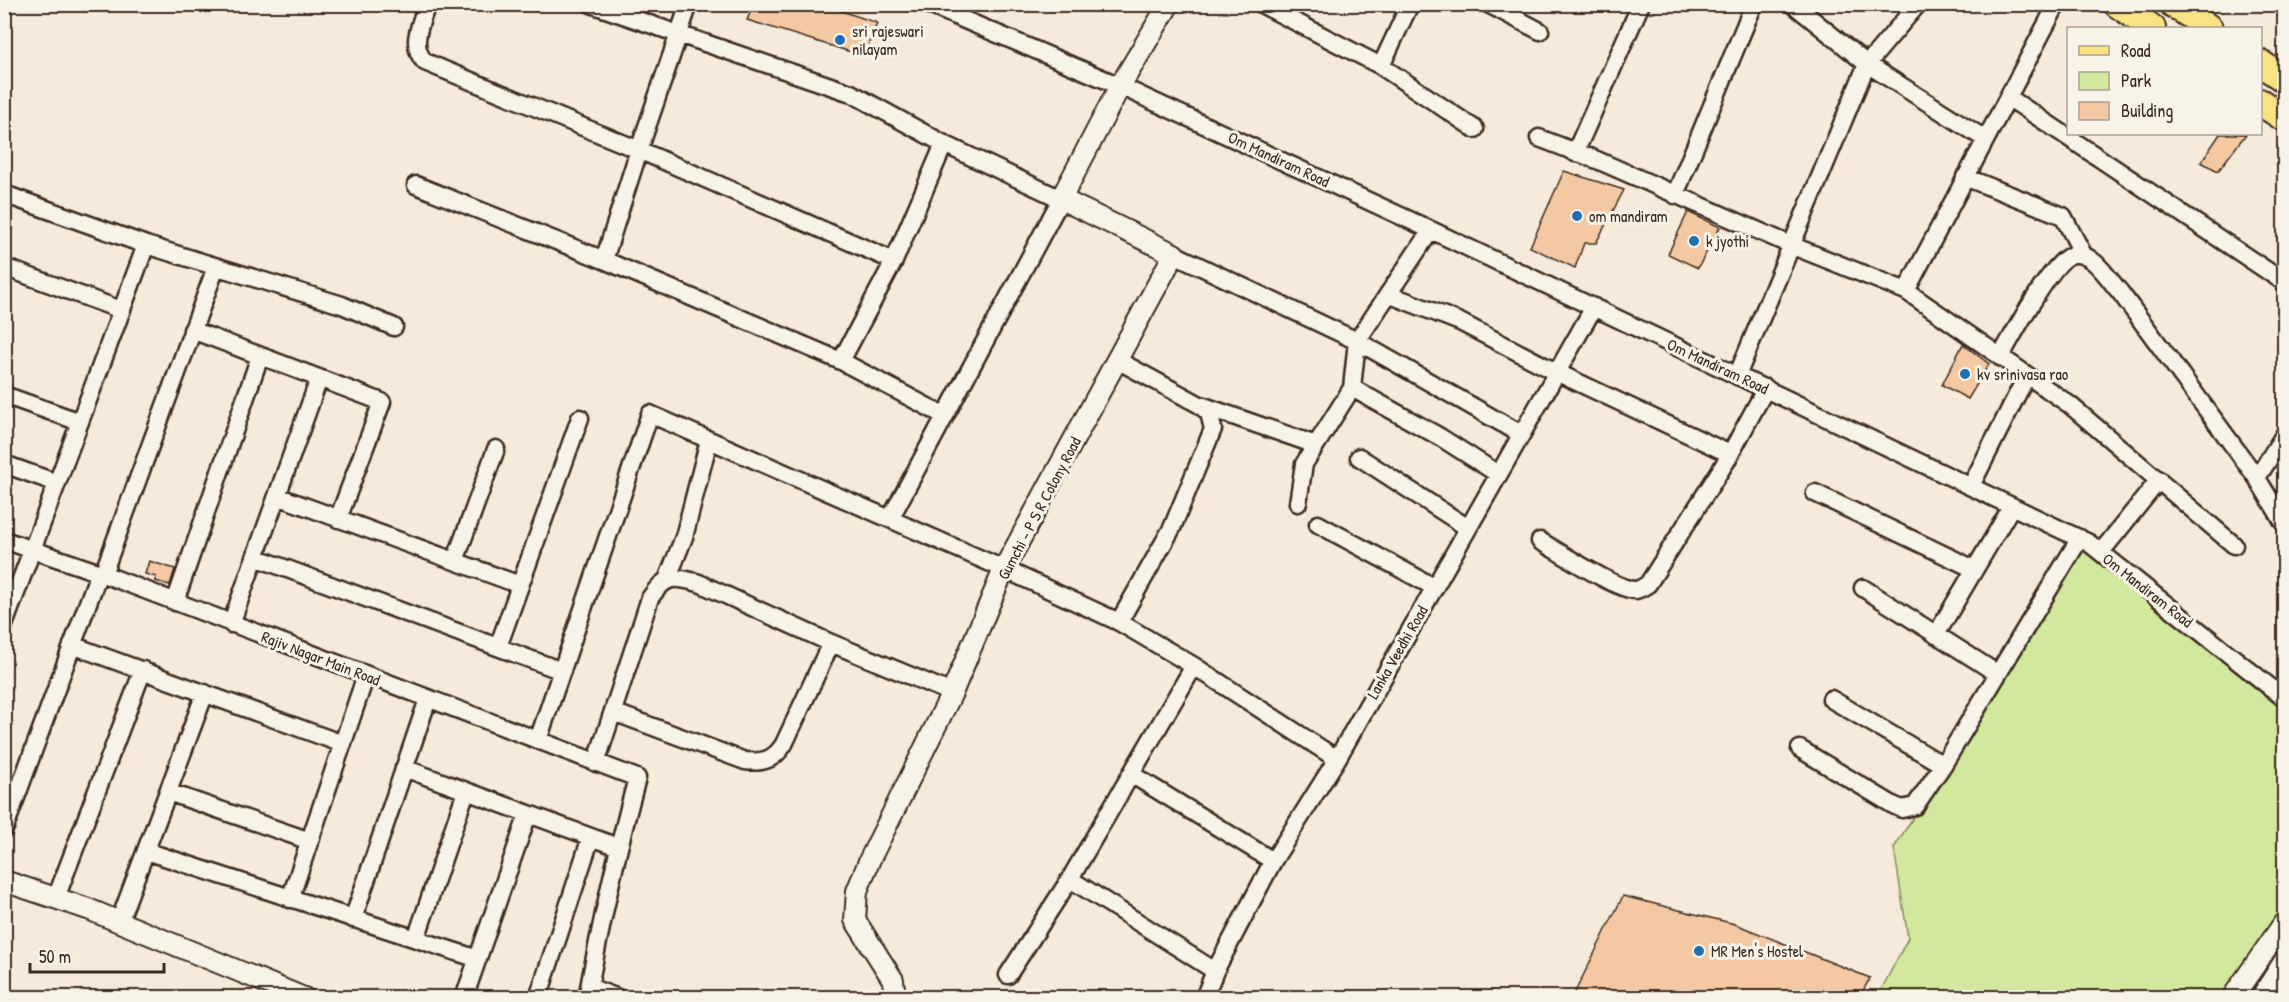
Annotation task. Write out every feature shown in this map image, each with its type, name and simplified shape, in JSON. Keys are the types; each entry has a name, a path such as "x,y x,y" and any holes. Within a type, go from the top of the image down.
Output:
{"main road":[{"path":"2117,4 2151,27"},
{"path":"2173,4 2208,27"},
{"path":"2262,64 2284,79"},
{"path":"2262,103 2284,118"}],"street":[{"path":"427,4 416,46 418,55 424,62 639,150 894,261"},
{"path":"591,4 852,93 944,144 1357,341 1521,434"},
{"path":"604,260 689,4"},
{"name":"Om Mandiram Road","path":"927,4 1120,86 1431,230 2080,538 2101,552 2284,698"},
{"path":"890,519 1120,86 1169,4"},
{"path":"1261,4 1280,9 1381,66 1475,129"},
{"path":"1381,66 1410,4"},
{"path":"1488,4 1540,31"},
{"path":"1575,153 1641,4"},
{"path":"1674,195 1754,4"},
{"path":"1793,4 1867,64 1986,139"},
{"path":"1737,376 1867,64 1918,4"},
{"path":"1906,291 2057,4"},
{"path":"2008,97 2284,282"},
{"path":"1539,138 1597,160 1793,246 1906,291 2070,405 2234,545"},
{"path":"841,361 894,261 944,144"},
{"path":"1965,177 2063,216 2084,256"},
{"path":"416,185 604,260 841,361 945,416"},
{"path":"4,194 216,267 342,305 394,327"},
{"path":"1298,503 1304,464 1352,388 1357,341 1431,230"},
{"path":"4,625 146,244"},
{"path":"2001,357 2051,272 2065,257 2074,253 2084,256 2097,265 2120,292 2257,478 2284,523"},
{"name":"Gumchi - P S R Colony Road","path":"895,998 893,980 855,920 857,891 870,859 952,693 1005,569 1174,254"},
{"path":"4,267 121,310"},
{"path":"4,830 8,805 101,574 216,267"},
{"path":"1388,294 1460,322 1556,372 1730,454"},
{"name":"Lanka Veedhi Road","path":"1204,998 1215,971 1273,861 1337,759 1594,307"},
{"path":"192,330 382,402 338,519"},
{"path":"175,602 260,356"},
{"path":"1117,360 1200,405 1316,445"},
{"path":"1971,486 2027,375"},
{"path":"231,624 319,379"},
{"path":"1352,388 1440,437 1498,474"},
{"path":"1540,541 1618,585 1636,590 1648,584 1730,454 1766,388"},
{"path":"4,395 80,422"},
{"path":"1119,622 1173,528 1212,436 1213,420 1200,405"},
{"path":"538,740 650,414 1005,569 1119,622 1194,666 1337,759"},
{"path":"498,647 580,418"},
{"path":"2257,478 2284,435"},
{"path":"667,580 684,537 709,440"},
{"path":"455,561 496,449"},
{"path":"1359,457 1468,528"},
{"path":"4,464 57,483"},
{"path":"2101,552 2159,480"},
{"path":"1815,493 1974,569"},
{"path":"277,496 520,585"},
{"path":"1936,634 2012,506"},
{"path":"1318,524 1434,587"},
{"path":"1800,749 1902,809 1915,806 1943,765 2080,538"},
{"name":"Rajiv Nagar Main Road","path":"4,540 101,574 637,778 618,847"},
{"path":"255,557 562,671"},
{"path":"596,763 650,598 660,583 667,580 677,579 699,584 831,643 952,693"},
{"path":"1863,588 1998,674"},
{"path":"613,712 745,761 768,760 778,753 784,744 831,643"},
{"path":"72,645 343,744"},
{"path":"1008,975 1070,879 1194,666"},
{"path":"56,898 143,670"},
{"path":"290,899 366,675"},
{"path":"119,922 205,693"},
{"path":"353,919 428,699"},
{"path":"1831,699 1943,765"},
{"path":"404,768 618,847 588,992 618,998"},
{"path":"1131,774 1273,861"},
{"path":"416,939 465,791"},
{"path":"168,792 310,841"},
{"path":"464,998 528,814"},
{"path":"538,998 591,837"},
{"path":"146,851 478,959"},
{"path":"1070,879 1215,971"},
{"path":"4,881 119,922 304,998"},
{"path":"2232,998 2284,923"},
{"path":"2261,998 2284,962"}],"green space":[{"path":"2081,548 2284,711 2284,907 2223,997 1877,998 1908,938 1894,848"}],"building":[{"name":"sri rajeswari nilayam","path":"754,4 821,4 877,23 864,56 747,20"},
{"path":"2219,135 2245,135 2218,171 2201,162"},
{"name":"om mandiram","path":"1564,171 1624,190 1596,243 1584,243 1575,268 1530,247"},
{"name":"k jyothi","path":"1688,212 1720,227 1698,268 1668,254"},
{"name":"kv srinivasa rao","path":"1963,344 1989,364 1968,399 1942,385"},
{"path":"149,561 175,569 170,585 155,581 156,577 145,574"},
{"name":"MR Men's Hostel","path":"1623,896 1735,924 1870,978 1859,998 1572,998"}],"place":[{"name":"sri rajeswari nilayam","path":"840,40"},
{"name":"om mandiram","path":"1577,216"},
{"name":"k jyothi","path":"1694,241"},
{"name":"kv srinivasa rao","path":"1965,374"},
{"name":"MR Men's Hostel","path":"1699,951"}]}
